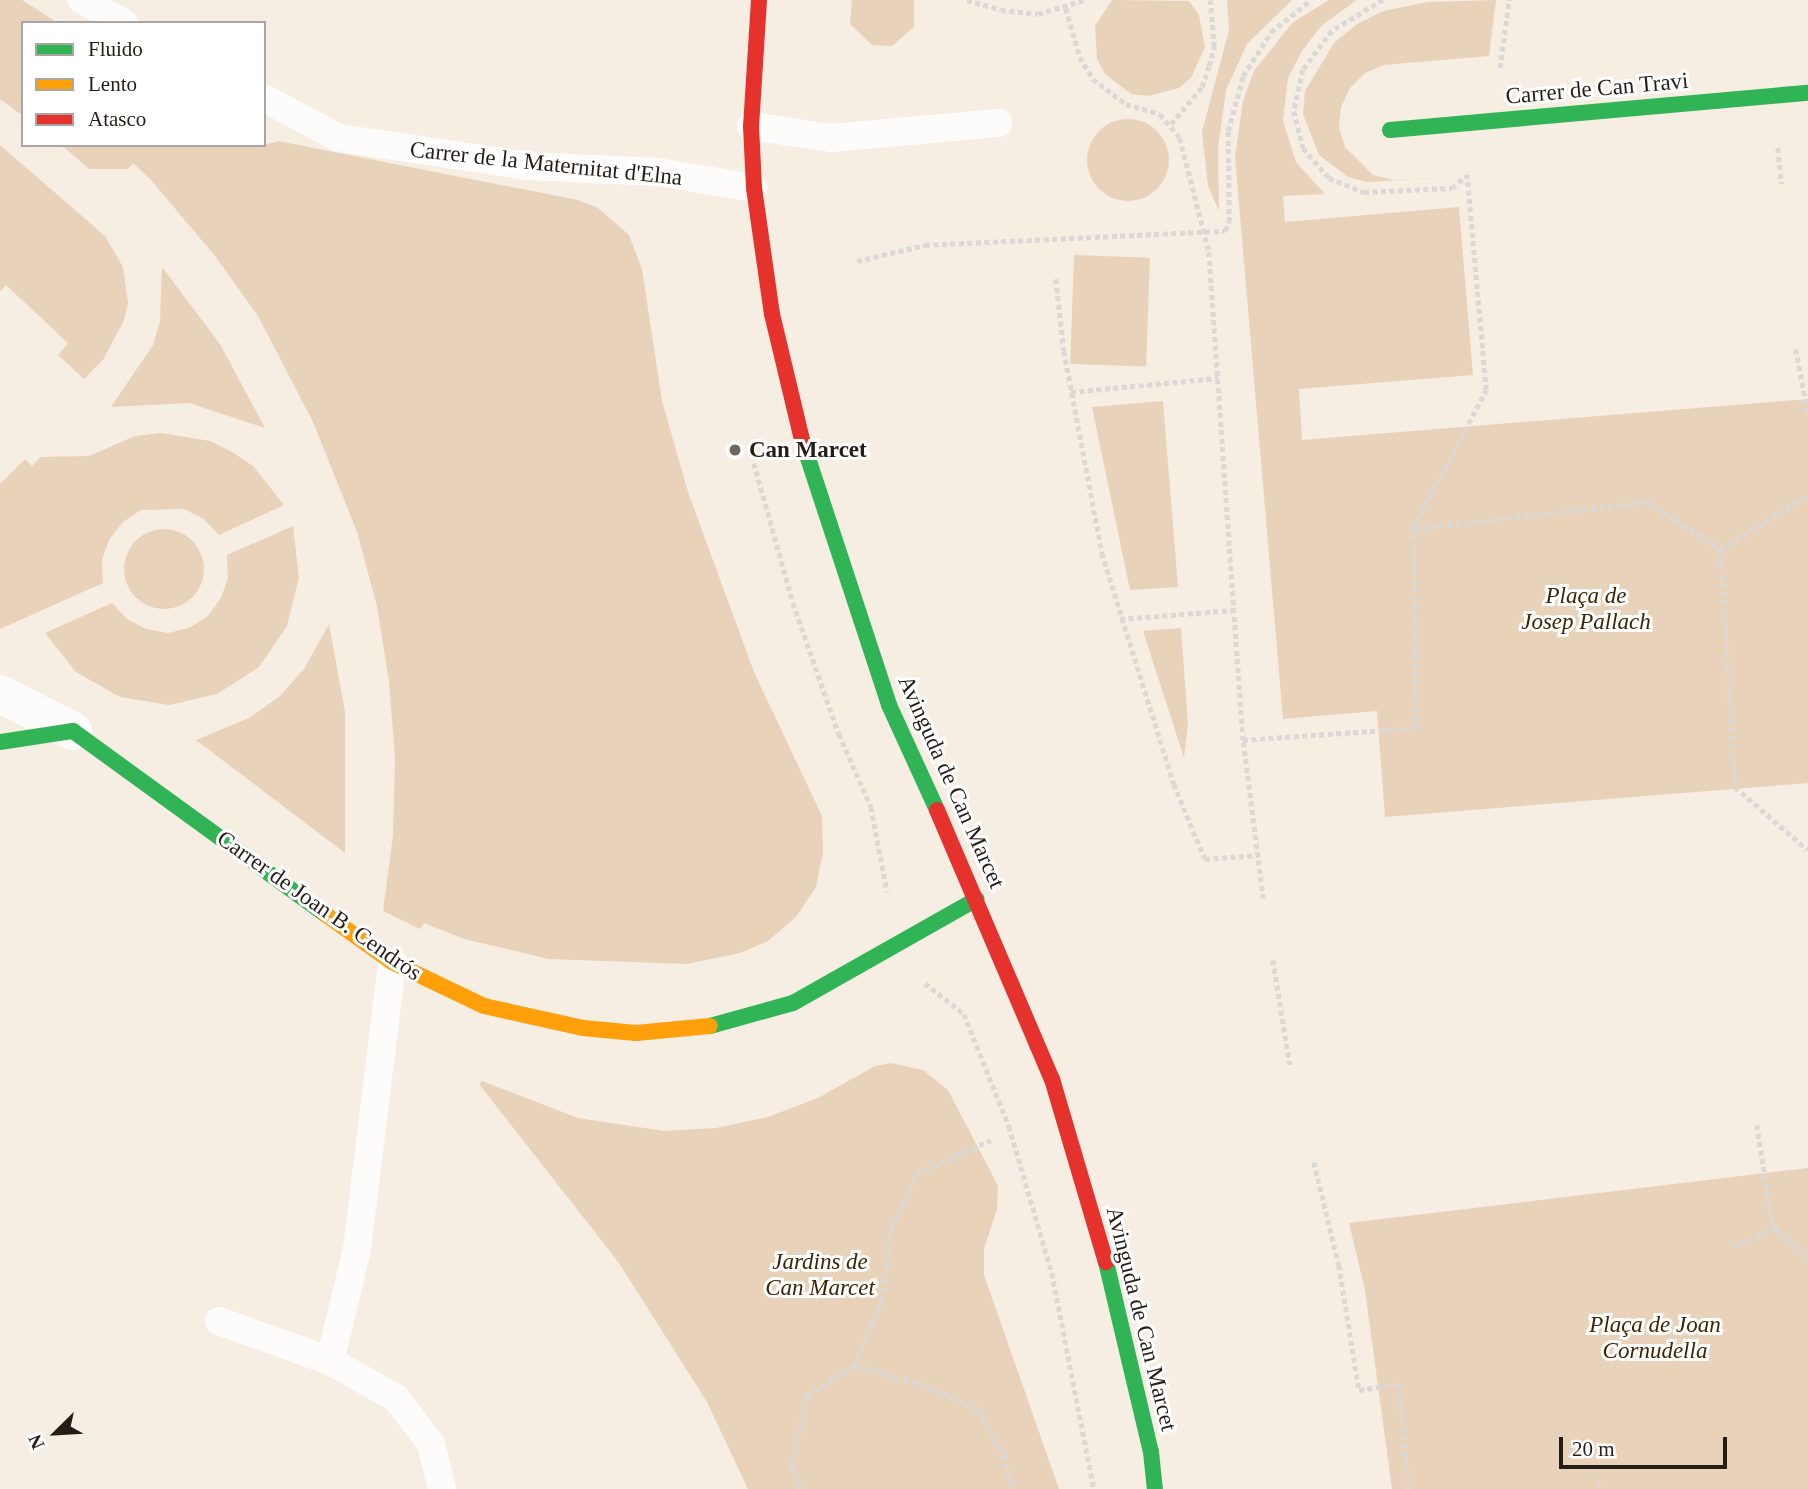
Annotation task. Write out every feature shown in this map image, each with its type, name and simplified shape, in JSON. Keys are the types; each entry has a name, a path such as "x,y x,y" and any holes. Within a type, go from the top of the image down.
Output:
{"street":[{"name":"Avinguda de Can Marcet","path":"759,0 751,126 754,188 772,313 827,525 904,744 977,899 1052,1079 1100,1236 1150,1452 1154,1489"},
{"name":"Carrer de Can Travi","path":"1390,130 1808,93"},
{"name":"Carrer de Joan B. Cendrós","path":"0,694 74,731 392,962 437,987 533,1019 636,1033 690,1030 742,1020 793,1003 977,899"},
{"path":"0,742 74,731"}],"lane":[{"path":"82,0 120,21"},
{"name":"Carrer de la Maternitat d'Elna","path":"266,99 339,138 528,166 658,172 754,188"},
{"path":"751,126 831,138 998,123"},
{"path":"330,1361 357,1249 392,962"},
{"path":"219,1321 330,1361 396,1398 430,1444 442,1489"}],"path":[{"path":"967,0 1001,10 1038,13 1066,8 1084,0"},
{"path":"1171,124 1202,87 1209,66 1213,47 1210,0"},
{"path":"857,261 938,244 1225,231 1229,222 1228,131 1243,76 1271,32 1311,0"},
{"path":"1500,68 1509,0"},
{"path":"1066,8 1080,57 1093,79 1107,94 1160,114 1180,138 1204,234 1243,740 1263,898"},
{"path":"1779,148 1782,184"},
{"path":"1243,740 1416,729 1413,529 1486,390 1467,175"},
{"path":"1056,279 1071,392 1090,496 1120,619 1174,784 1205,859 1258,855"},
{"path":"1796,349 1808,413"},
{"path":"1071,392 1217,378"},
{"path":"1721,549 1808,495"},
{"path":"1413,529 1647,502 1721,549"},
{"path":"1721,549 1735,787 1808,850"},
{"path":"1120,619 1234,610"},
{"path":"1273,960 1290,1065"},
{"path":"924,982 957,1005 964,1014 1009,1126 1052,1273 1094,1489"},
{"path":"1756,1125 1764,1195 1776,1228 1808,1260"},
{"path":"800,1489 791,1468 807,1396 854,1366 882,1301 891,1228 917,1173 991,1140"},
{"path":"1314,1162 1339,1265 1359,1390 1399,1384 1409,1489"},
{"path":"1732,1247 1776,1228"},
{"path":"854,1366 919,1383 978,1409 1005,1455 1012,1489"},
{"path":"1599,1481 1599,1489"}],"green space":[{"path":"0,0 22,0 55,21 21,21 21,115 0,99"},
{"path":"852,0 914,0 914,27 892,46 872,45 850,24"},
{"path":"1112,0 1189,1 1199,15 1205,47 1191,78 1179,88 1148,96 1131,94 1105,74 1097,59 1095,26"},
{"path":"1227,0 1292,0 1247,44 1226,90 1218,148 1219,211 1208,186 1202,132 1229,30"},
{"name":"Plaça de Josep Pallach","path":"1329,0 1357,0 1321,26 1302,51 1288,78 1283,121 1296,162 1325,194 1283,196 1285,222 1459,207 1473,375 1299,389 1302,440 1808,399 1808,783 1385,817 1377,711 1283,719 1235,157 1243,101 1254,71 1292,23"},
{"path":"1496,0 1489,56 1384,65 1365,73 1350,88 1341,107 1339,128 1345,147 1373,175 1394,180 1456,177 1366,182 1348,177 1319,155 1303,114 1305,91 1334,43 1357,24 1383,11 1428,2"},
{"path":"1128,119 1144,122 1157,131 1166,144 1169,160 1166,176 1157,189 1144,198 1128,201 1112,198 1099,189 1090,176 1087,160 1090,144 1099,131 1112,122"},
{"path":"278,141 578,200 598,208 629,235 642,269 662,401 688,492 754,672 822,816 823,852 816,887 796,917 768,941 740,953 687,964 549,959 464,939 424,923 420,929 383,911 393,835 395,758 389,682 377,606 357,532 313,422 258,316 215,256 151,180 133,163 128,169 89,169 63,147 266,147 266,144"},
{"path":"0,145 105,236 123,267 128,303 124,320 103,360 84,379 58,355 68,343 6,285 0,291"},
{"path":"1074,255 1150,258 1146,367 1070,364"},
{"path":"162,267 220,344 265,428 189,403 111,407 153,345 160,321"},
{"path":"1163,401 1178,587 1130,590 1092,407"},
{"path":"161,433 210,441 232,452 253,466 284,505 219,535 204,519 184,509 141,510 123,522 109,540 102,560 103,583 0,629 0,484 25,459 32,466 41,457 89,456 135,436"},
{"path":"293,526 299,578 287,626 259,667 217,694 169,705 120,697 76,672 45,633 112,603 127,619 146,629 168,633 189,628 208,616 221,598 228,578 227,555"},
{"path":"156,529 172,529 193,540 204,561 204,577 193,598 172,609 156,609 142,603 130,591 124,577 124,561 130,547 142,535"},
{"path":"329,624 345,712 345,853 196,740 249,718 279,697 304,669"},
{"path":"1181,628 1188,724 1184,758 1143,631"},
{"name":"Jardins de Can Marcet","path":"891,1063 923,1070 948,1090 998,1186 997,1209 984,1249 984,1275 1059,1489 748,1489 707,1402 619,1263 479,1084 482,1081 578,1118 664,1131 716,1128 768,1117 818,1098 875,1066"},
{"name":"Plaça de Joan Cornudella","path":"1808,1168 1808,1489 1392,1489 1365,1290 1349,1223"}],"traffic: fast":[{"path":"1390,130 1808,93"},
{"path":"802,440 889,705 937,810"},
{"path":"0,742 73,731 325,914"},
{"path":"710,1026 793,1003 977,899"},
{"path":"1106,1262 1151,1452 1155,1489"}],"traffic: slow":[{"path":"325,914 392,962 484,1006 583,1028 636,1033 710,1026"}],"traffic: jam":[{"path":"759,0 751,126 754,188 772,314 802,440"},
{"path":"937,810 1052,1079 1106,1262"}],"place":[{"name":"Can Marcet","path":"735,450"}]}
